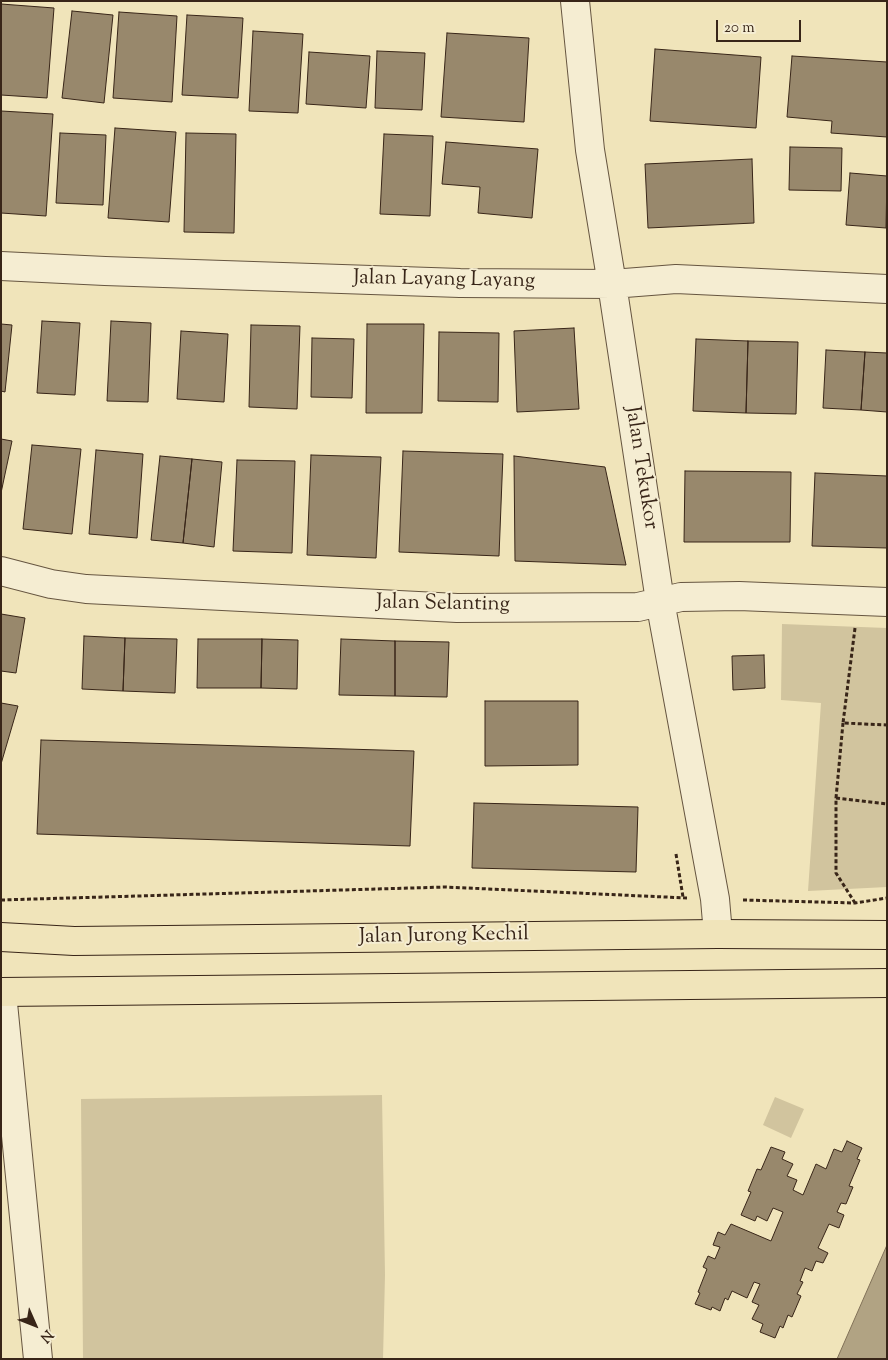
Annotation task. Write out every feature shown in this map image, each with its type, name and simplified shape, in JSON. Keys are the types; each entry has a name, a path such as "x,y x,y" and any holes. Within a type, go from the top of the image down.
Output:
{"main road":[{"name":"Jalan Jurong Kechil","path":"1,938 74,941 718,934 887,935"},
{"path":"2,993 887,983"}],"street":[{"name":"Jalan Tekukor","path":"575,1 590,150 660,602 715,899 718,934"},
{"name":"Jalan Layang Layang","path":"1,266 105,272 460,283 612,284 676,279 887,290"},
{"name":"Jalan Selanting","path":"1,571 51,584 86,589 447,607 638,607 681,597 739,596 887,602"},
{"path":"2,993 38,1359"}],"path":[{"path":"855,902 836,873 836,798 858,600"},
{"path":"843,722 887,725"},
{"path":"836,798 887,804"},
{"path":"1,900 446,887 715,899 855,902 887,898"}],"shaded area":[{"path":"782,624 887,628 887,887 808,891 821,703 781,700"},
{"path":"382,1095 385,1275 383,1359 83,1359 81,1099"},
{"path":"775,1097 804,1109 791,1138 763,1125"},
{"path":"887,1245 887,1359 837,1359"}],"building":[{"path":"1,4 54,8 47,98 1,95"},
{"path":"72,11 113,15 104,103 62,98"},
{"path":"119,12 177,16 172,102 113,98"},
{"path":"187,15 243,18 238,98 182,95"},
{"path":"253,31 303,34 298,113 249,111"},
{"path":"447,33 529,38 524,122 441,117"},
{"path":"655,49 761,57 756,128 650,121"},
{"path":"377,51 425,53 422,110 375,108"},
{"path":"309,52 370,56 366,108 306,104"},
{"path":"792,56 887,62 887,137 831,133 832,121 787,117"},
{"path":"1,111 53,114 46,216 1,213"},
{"path":"115,128 176,132 169,222 108,218"},
{"path":"60,133 106,135 103,205 56,203"},
{"path":"186,133 236,134 234,233 184,232"},
{"path":"384,134 433,136 430,216 380,214"},
{"path":"446,142 538,149 532,218 478,213 480,187 442,184"},
{"path":"790,147 842,148 841,191 789,190"},
{"path":"752,159 754,223 648,228 645,164"},
{"path":"850,173 887,176 886,228 846,225"},
{"path":"42,321 80,323 75,395 37,393"},
{"path":"111,321 151,323 148,402 107,401"},
{"path":"1,324 12,325 5,392 1,391"},
{"path":"367,324 424,324 422,413 366,413"},
{"path":"251,325 300,326 297,409 249,407"},
{"path":"574,328 579,409 517,412 514,331"},
{"path":"181,331 228,334 224,402 177,399"},
{"path":"439,332 499,333 498,402 438,401"},
{"path":"312,338 354,339 352,398 311,397"},
{"path":"696,339 748,341 746,413 693,411"},
{"path":"748,341 798,342 796,414 746,413"},
{"path":"826,350 865,352 861,410 823,408"},
{"path":"865,352 887,353 887,412 861,410"},
{"path":"1,439 12,441 1,493"},
{"path":"32,445 81,449 72,534 23,529"},
{"path":"96,450 143,454 137,538 89,534"},
{"path":"403,451 503,454 499,556 399,552"},
{"path":"311,455 381,457 376,558 307,555"},
{"path":"160,456 192,459 183,543 151,540"},
{"path":"514,456 605,467 626,565 515,561"},
{"path":"192,459 222,462 214,547 183,543"},
{"path":"237,460 295,461 292,553 233,551"},
{"path":"685,471 791,472 790,542 684,542"},
{"path":"815,473 887,476 887,548 812,546"},
{"path":"1,614 25,618 16,673 1,671"},
{"path":"84,636 125,638 123,691 82,689"},
{"path":"125,638 177,639 175,693 123,691"},
{"path":"198,639 262,639 261,688 197,688"},
{"path":"262,639 298,640 297,689 261,688"},
{"path":"341,639 395,641 395,696 339,695"},
{"path":"395,641 449,642 447,697 395,696"},
{"path":"764,655 765,688 733,690 732,656"},
{"path":"485,701 578,701 578,765 485,766"},
{"path":"1,703 18,706 1,764"},
{"path":"41,740 414,751 410,846 37,834"},
{"path":"474,803 638,807 636,872 472,868"},
{"path":"847,1141 862,1148 857,1159 860,1160 849,1186 853,1187 846,1204 841,1203 837,1212 844,1215 839,1228 829,1224 818,1248 828,1253 823,1263 816,1261 812,1271 805,1268 800,1281 803,1282 797,1294 801,1296 792,1317 788,1315 783,1328 780,1326 775,1338 760,1332 763,1324 752,1319 759,1305 752,1302 760,1284 754,1282 747,1298 732,1291 728,1300 725,1298 720,1311 712,1307 711,1310 695,1304 707,1269 703,1267 708,1256 715,1259 720,1247 713,1245 718,1232 725,1235 731,1224 771,1241 783,1212 773,1208 767,1221 757,1216 755,1221 741,1215 751,1192 748,1191 757,1169 761,1170 771,1147 785,1152 782,1159 793,1164 787,1176 797,1180 793,1190 803,1195 816,1164 826,1169 834,1149 842,1152"}]}
